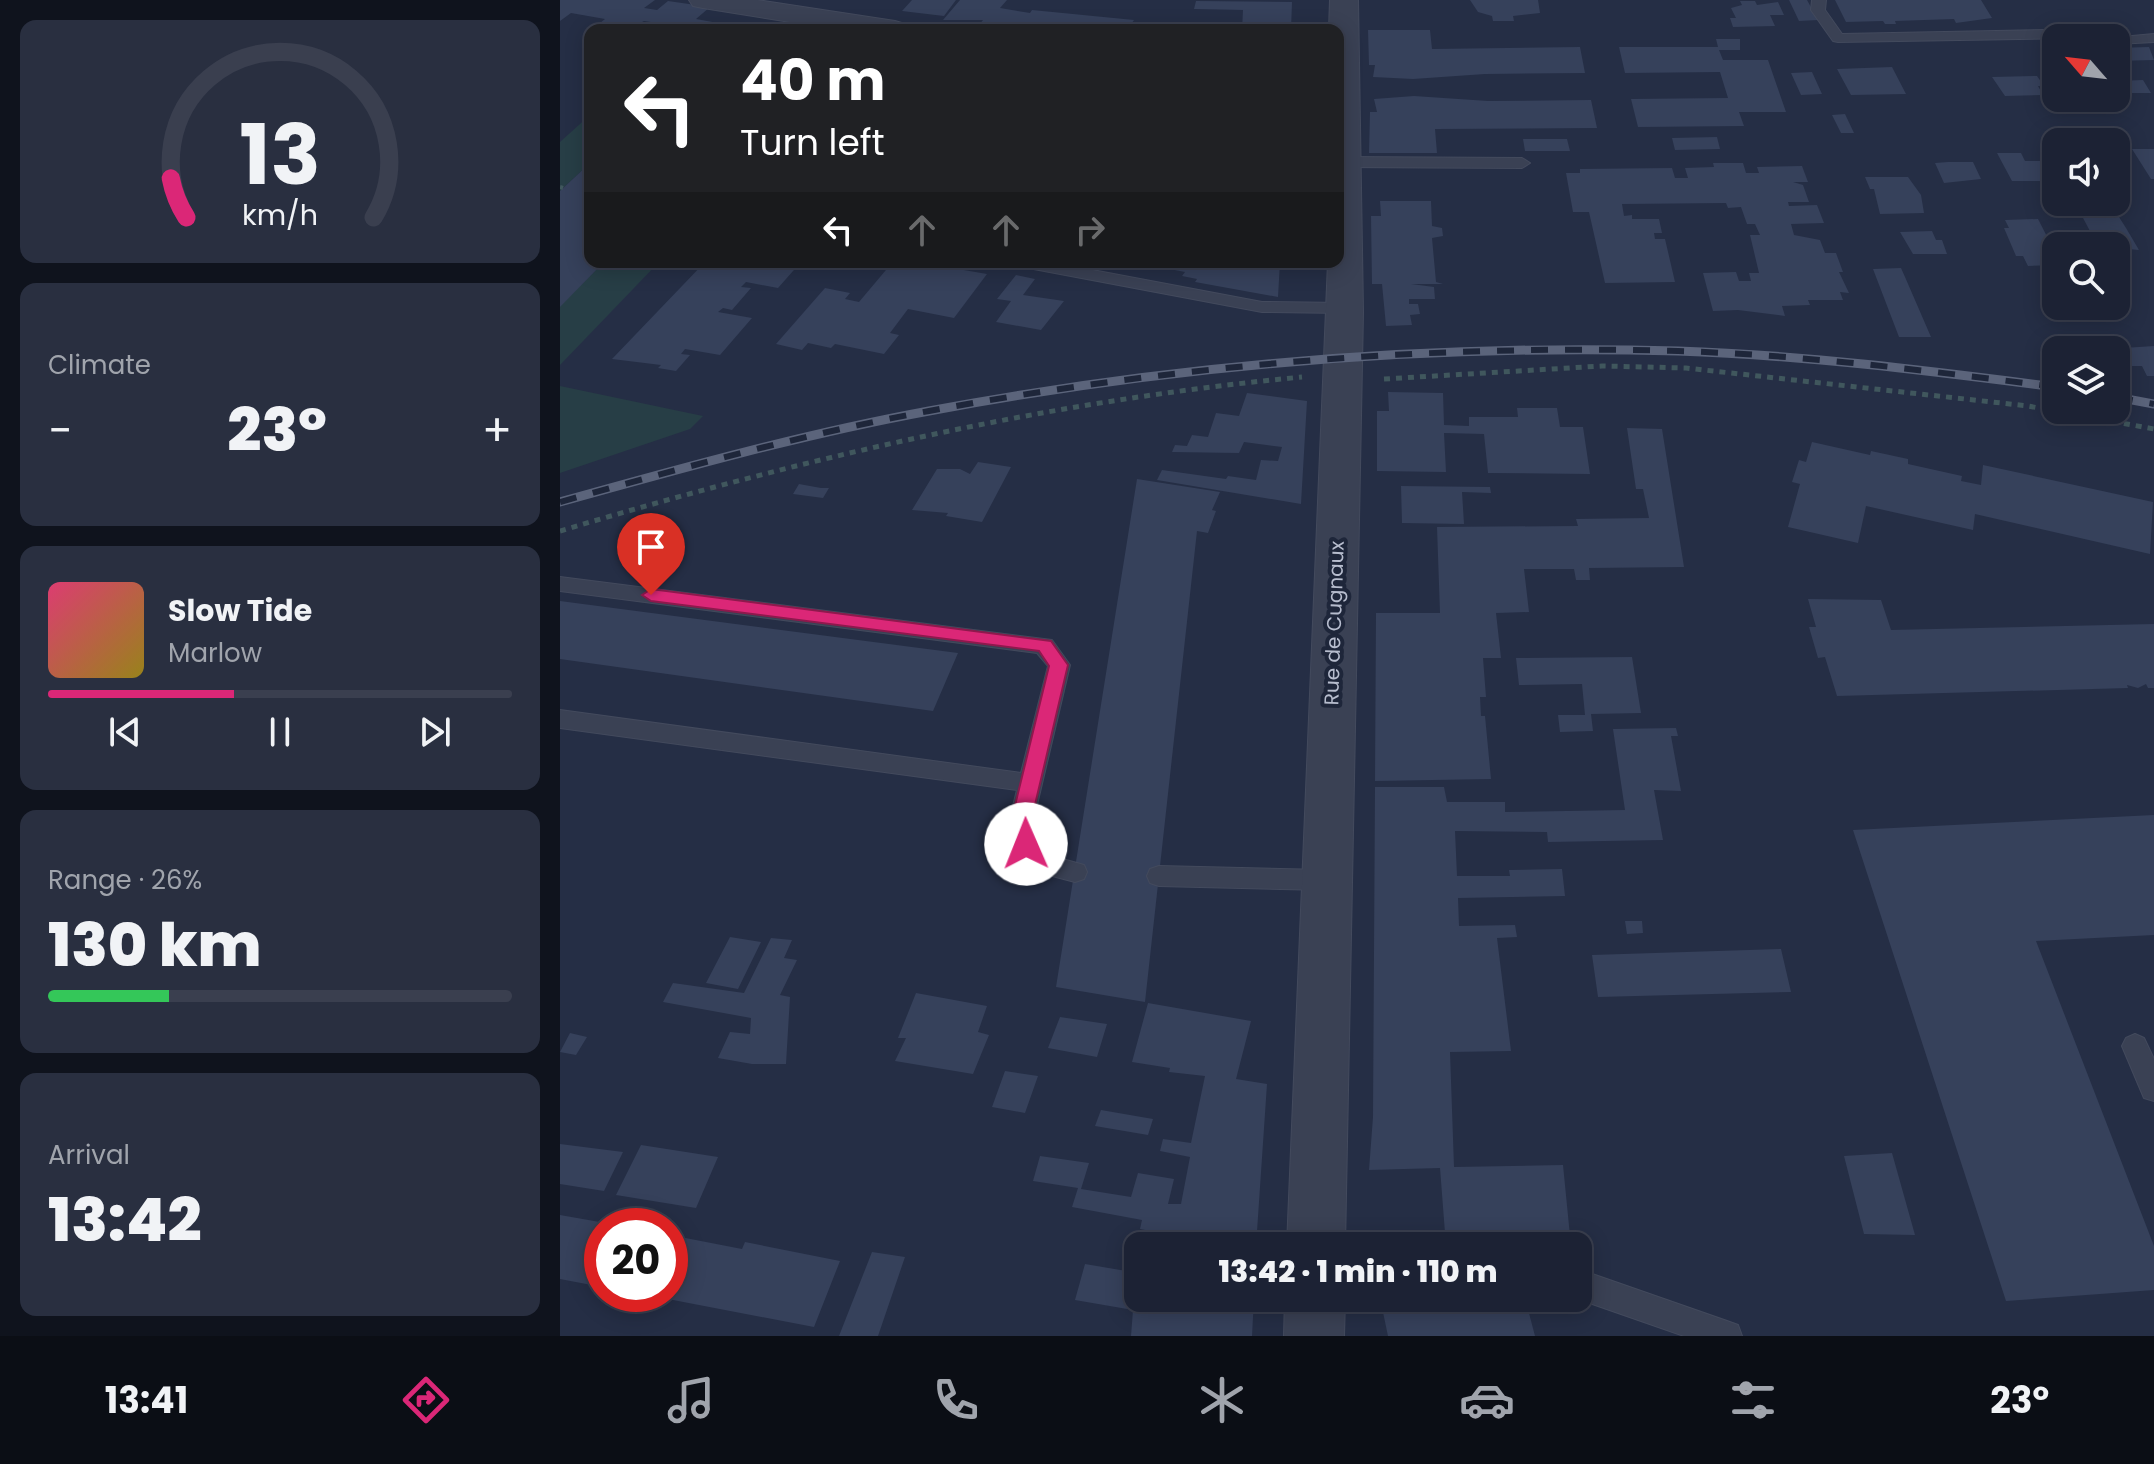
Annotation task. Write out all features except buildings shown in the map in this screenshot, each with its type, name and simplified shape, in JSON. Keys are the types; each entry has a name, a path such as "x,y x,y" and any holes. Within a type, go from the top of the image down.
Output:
{"street":[{"path":"703,0 857,24"},
{"name":"Rue de Cugnaux","path":"1343,24 1344,0"},
{"name":"Rue de Cugnaux","path":"1316,1232 1343,268"},
{"path":"1314,1336 1315,1312"}],"lane":[{"path":"1819,0 1818,10 1838,38 2042,34"},
{"path":"2130,39 2154,38"},
{"path":"1344,162 1522,163"},
{"path":"1055,268 1262,307 1344,308"},
{"path":"560,584 1044,646 1059,665 1020,826 1031,861 1075,872"},
{"path":"560,719 1030,783"},
{"path":"1159,876 1325,880"},
{"path":"2135,1046 2154,1089"},
{"path":"1592,1289 1727,1336"}],"shaded area":[{"path":"584,120 584,169 560,191 560,142"},
{"path":"598,268 653,268 560,365 560,306"},
{"path":"560,386 703,416 690,429 560,473"}],"railway":[{"path":"560,502 789,441 929,411 1115,381 1302,361 1490,351 1678,351 1820,360 2042,385"},
{"path":"2130,400 2154,404"}],"route":[{"path":"651,595 1044,646 1059,665 1020,826 1026,844"}]}
